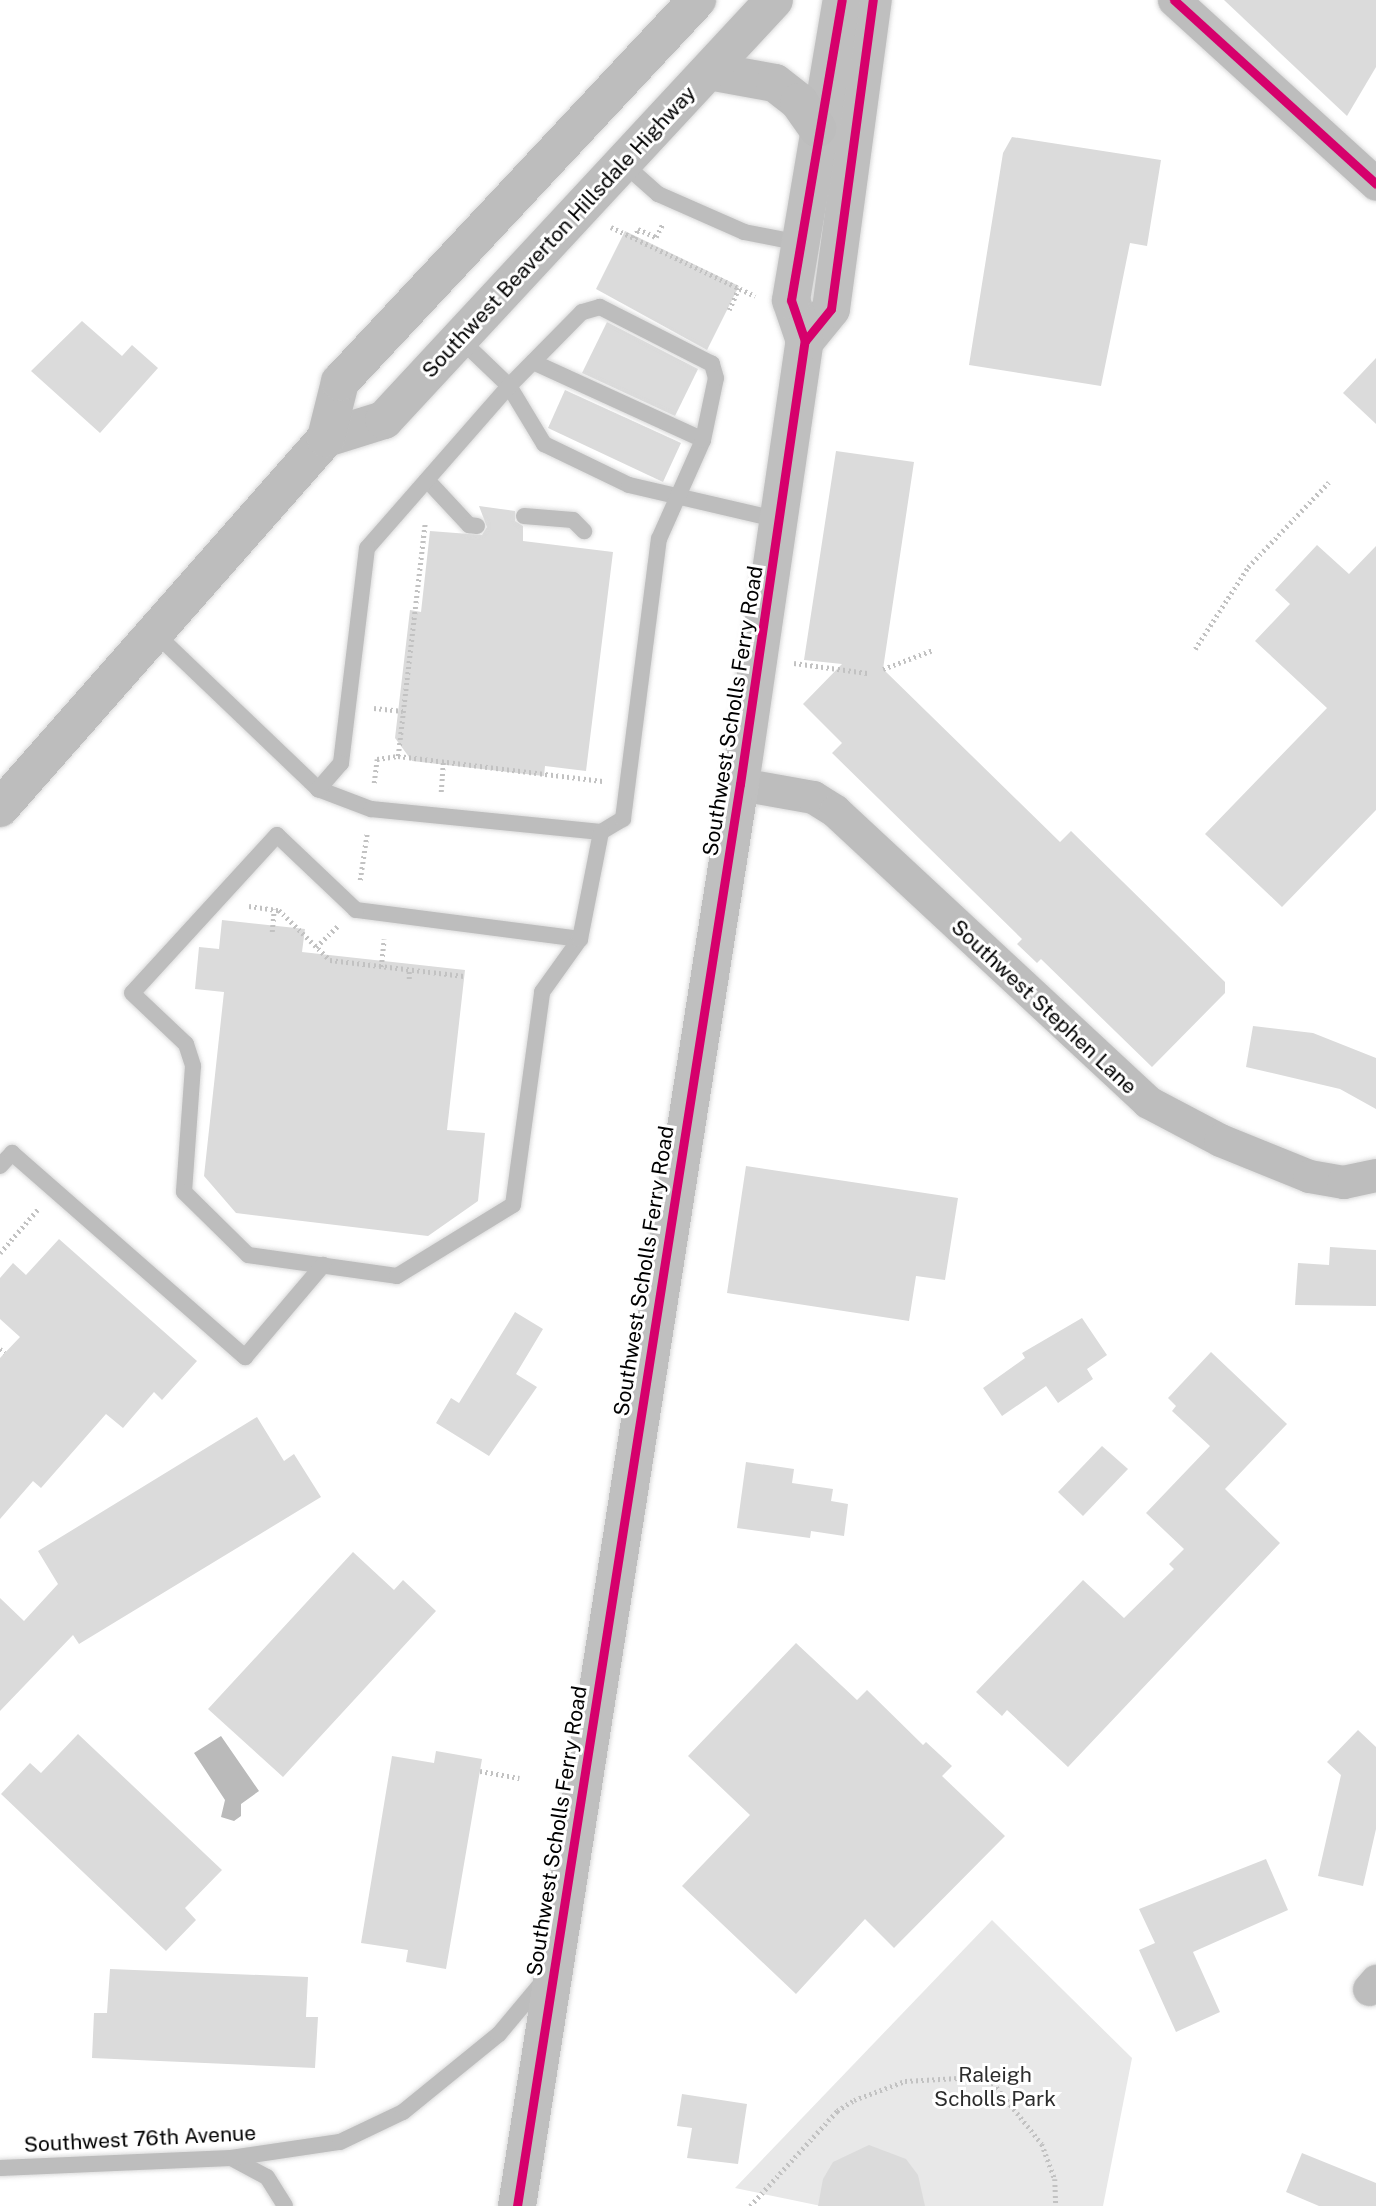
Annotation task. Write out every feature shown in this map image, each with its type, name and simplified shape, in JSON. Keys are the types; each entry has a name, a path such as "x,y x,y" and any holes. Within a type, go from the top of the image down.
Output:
{"main road":[{"path":"0,808 326,438 340,382 697,0"},
{"name":"Southwest Beaverton Hillsdale Highway","path":"326,438 384,420 774,0"},
{"name":"Southwest Scholls Ferry Road","path":"517,2206 779,520 805,341 791,300 817,128 842,0"},
{"path":"805,341 831,309 873,0"},
{"path":"709,71 775,83 799,102 817,128"}],"street":[{"path":"1174,0 1376,184"},
{"name":"Southwest Stephen Lane","path":"740,784 813,797 835,811 1148,1102 1220,1140 1309,1176 1343,1182 1376,1175"}],"lane":[{"path":"623,163 670,199 744,232 800,243"},
{"path":"154,632 318,789 371,809 601,832 623,819 659,540 702,440 716,378 712,365 600,307 582,312 509,386 367,548 341,763 318,789"},
{"path":"460,338 509,386 544,444 629,485 675,500 779,520"},
{"path":"533,362 702,440"},
{"path":"427,480 459,509 469,525 478,519"},
{"path":"524,516 573,520 583,531"},
{"path":"580,939 356,910 277,835 131,993 186,1044 193,1066 184,1192 248,1255 397,1276 513,1205 542,992 580,939 601,832"},
{"path":"0,1166 12,1153 245,1357 323,1265"},
{"name":"Southwest 76th Avenue","path":"0,2168 231,2158 340,2142 403,2112 499,2035 554,1969"},
{"path":"231,2158 267,2176 285,2206"}],"path":[{"path":"634,238 638,229 656,237 665,219"},
{"path":"616,229 667,256 741,289 729,310"},
{"path":"1195,649 1248,568 1329,482"},
{"path":"398,756 426,514"},
{"path":"883,669 933,650"},
{"path":"805,664 867,673"},
{"path":"394,710 403,711"},
{"path":"316,947 356,910 377,759 398,756 607,782"},
{"path":"440,799 443,761"},
{"path":"216,902 274,909 330,960 464,976"},
{"path":"272,932 274,909"},
{"path":"409,971 409,979"},
{"path":"0,1253 55,1191"},
{"path":"480,1771 519,1778"},
{"path":"750,2206 837,2111 854,2100 905,2081 976,2077 993,2083 1042,2144 1055,2179 1056,2206"}],"green space":[{"name":"Raleigh Scholls Park","path":"992,1920 1132,2058 1103,2206 821,2206 735,2188"}],"shaded area":[{"path":"221,1736 259,1791 241,1804 241,1816 234,1821 221,1817 225,1800 194,1753"}],"building":[{"path":"1224,0 1376,0 1376,67 1347,116"},
{"path":"1012,137 1161,160 1147,246 1130,243 1101,386 969,365 1003,153"},
{"path":"625,231 739,286 707,350 596,289"},
{"path":"82,321 122,356 132,345 158,368 100,433 31,371"},
{"path":"607,322 698,369 675,416 582,373"},
{"path":"1376,358 1376,424 1343,393"},
{"path":"565,390 681,443 663,482 548,428"},
{"path":"836,451 914,462 883,669 1060,842 1071,831 1225,982 1225,993 1152,1067 1041,959 1037,963 1017,944 1022,939 832,753 842,743 803,704 842,664 804,660"},
{"path":"479,506 515,511 515,521 523,526 523,541 613,552 586,771 545,766 544,776 412,761 395,738 410,610 421,612 430,531 482,535 487,527"},
{"path":"1317,545 1349,574 1376,546 1376,810 1282,907 1205,834 1327,708 1255,641 1290,604 1275,590"},
{"path":"222,920 305,929 302,952 465,970 447,1130 485,1133 478,1201 428,1236 236,1213 204,1176 224,992 195,989 199,947 219,949"},
{"path":"1253,1026 1313,1033 1376,1058 1376,1109 1340,1089 1246,1067"},
{"path":"746,1166 958,1198 945,1280 916,1276 909,1321 727,1293"},
{"path":"59,1239 197,1361 162,1400 154,1392 123,1428 106,1414 41,1488 33,1481 0,1519 0,1358 20,1337 0,1319 0,1278 13,1263 26,1275"},
{"path":"1330,1247 1376,1250 1376,1306 1295,1305 1298,1263 1329,1265"},
{"path":"515,1312 543,1329 516,1374 537,1387 489,1456 436,1423 451,1398 459,1403"},
{"path":"1082,1318 1107,1355 1087,1369 1093,1379 1058,1403 1046,1386 1002,1416 983,1388 1025,1358 1022,1353"},
{"path":"1211,1352 1287,1424 1225,1489 1280,1543 1068,1767 1007,1710 1002,1716 976,1692 1083,1580 1124,1618 1174,1569 1169,1564 1184,1549 1146,1513 1210,1446 1172,1411 1176,1406 1168,1398"},
{"path":"257,1417 284,1461 294,1454 321,1497 79,1644 73,1635 0,1711 0,1598 24,1621 58,1584 38,1551"},
{"path":"1102,1446 1128,1469 1083,1516 1058,1492"},
{"path":"746,1462 794,1469 792,1483 833,1489 831,1501 848,1504 844,1536 811,1531 810,1538 737,1528"},
{"path":"353,1552 394,1590 403,1580 436,1611 283,1777 208,1709"},
{"path":"796,1643 857,1700 867,1690 923,1745 926,1742 952,1766 942,1776 1005,1836 894,1948 865,1919 796,1994 682,1886 750,1815 688,1756"},
{"path":"1358,1730 1376,1747 1376,1829 1363,1886 1318,1876 1341,1775 1327,1762"},
{"path":"78,1734 222,1870 185,1908 196,1920 166,1951 1,1794 30,1763 41,1773"},
{"path":"436,1751 482,1759 446,1969 406,1962 408,1950 361,1943 392,1756 434,1763"},
{"path":"1266,1859 1288,1910 1193,1952 1220,2012 1176,2032 1139,1950 1155,1943 1139,1909"},
{"path":"110,1969 308,1977 306,2017 318,2017 315,2068 92,2058 94,2013 107,2013"},
{"path":"682,2094 747,2104 738,2164 687,2158 692,2128 677,2126"},
{"path":"869,2145 906,2159 918,2175 925,2206 818,2206 823,2179 833,2162"},
{"path":"1302,2153 1376,2183 1376,2206 1319,2206 1286,2192"}],"cycle path":[{"path":"517,2206 740,784 805,341 791,300 842,0"},
{"path":"805,341 831,309 873,0"},
{"path":"1174,0 1376,184"}]}
